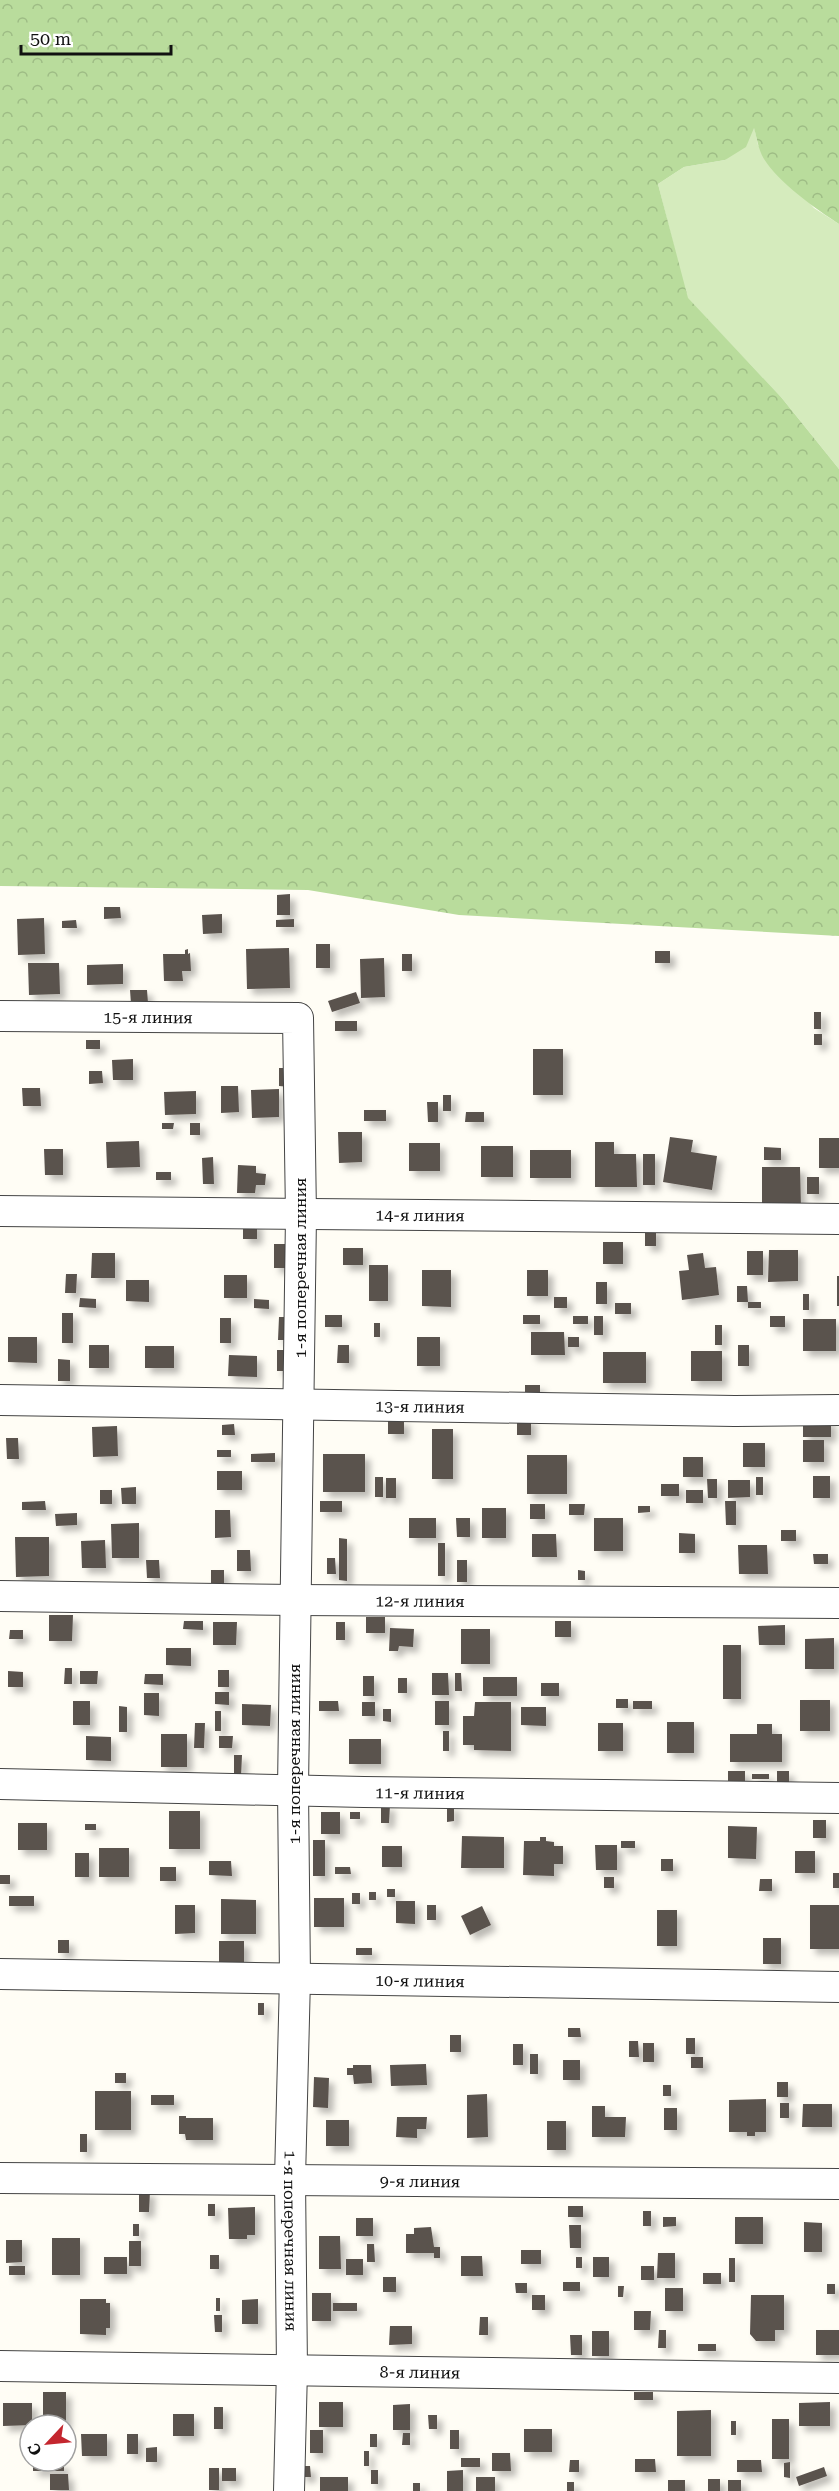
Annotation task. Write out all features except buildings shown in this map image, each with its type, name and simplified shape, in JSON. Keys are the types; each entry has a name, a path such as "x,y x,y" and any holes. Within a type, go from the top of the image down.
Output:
{"street":[{"name":"15-я линия","path":"0,1016 298,1018"},
{"name":"1-я поперечная линия","path":"290,2491 291,2179 295,1978 293,1789 300,1405 301,1215 298,1018"},
{"name":"14-я линия","path":"0,1211 839,1219"},
{"name":"13-я линия","path":"0,1400 735,1411 839,1410"},
{"name":"12-я линия","path":"0,1596 839,1603"},
{"name":"11-я линия","path":"0,1784 364,1792 839,1798"},
{"name":"10-я линия","path":"0,1974 839,1987"},
{"name":"9-я линия","path":"0,2178 839,2184"},
{"name":"8-я линия","path":"0,2366 839,2378"}],"green space":[{"path":"0,0 839,0 839,224 798,195 770,168 760,151 754,128 746,147 725,160 684,167 658,184 688,298 781,397 839,469 839,936 459,915 308,890 0,886"},
{"path":"754,126 758,145 814,208 839,224 839,469 781,397 687,298 658,184 684,167 725,160"}]}
